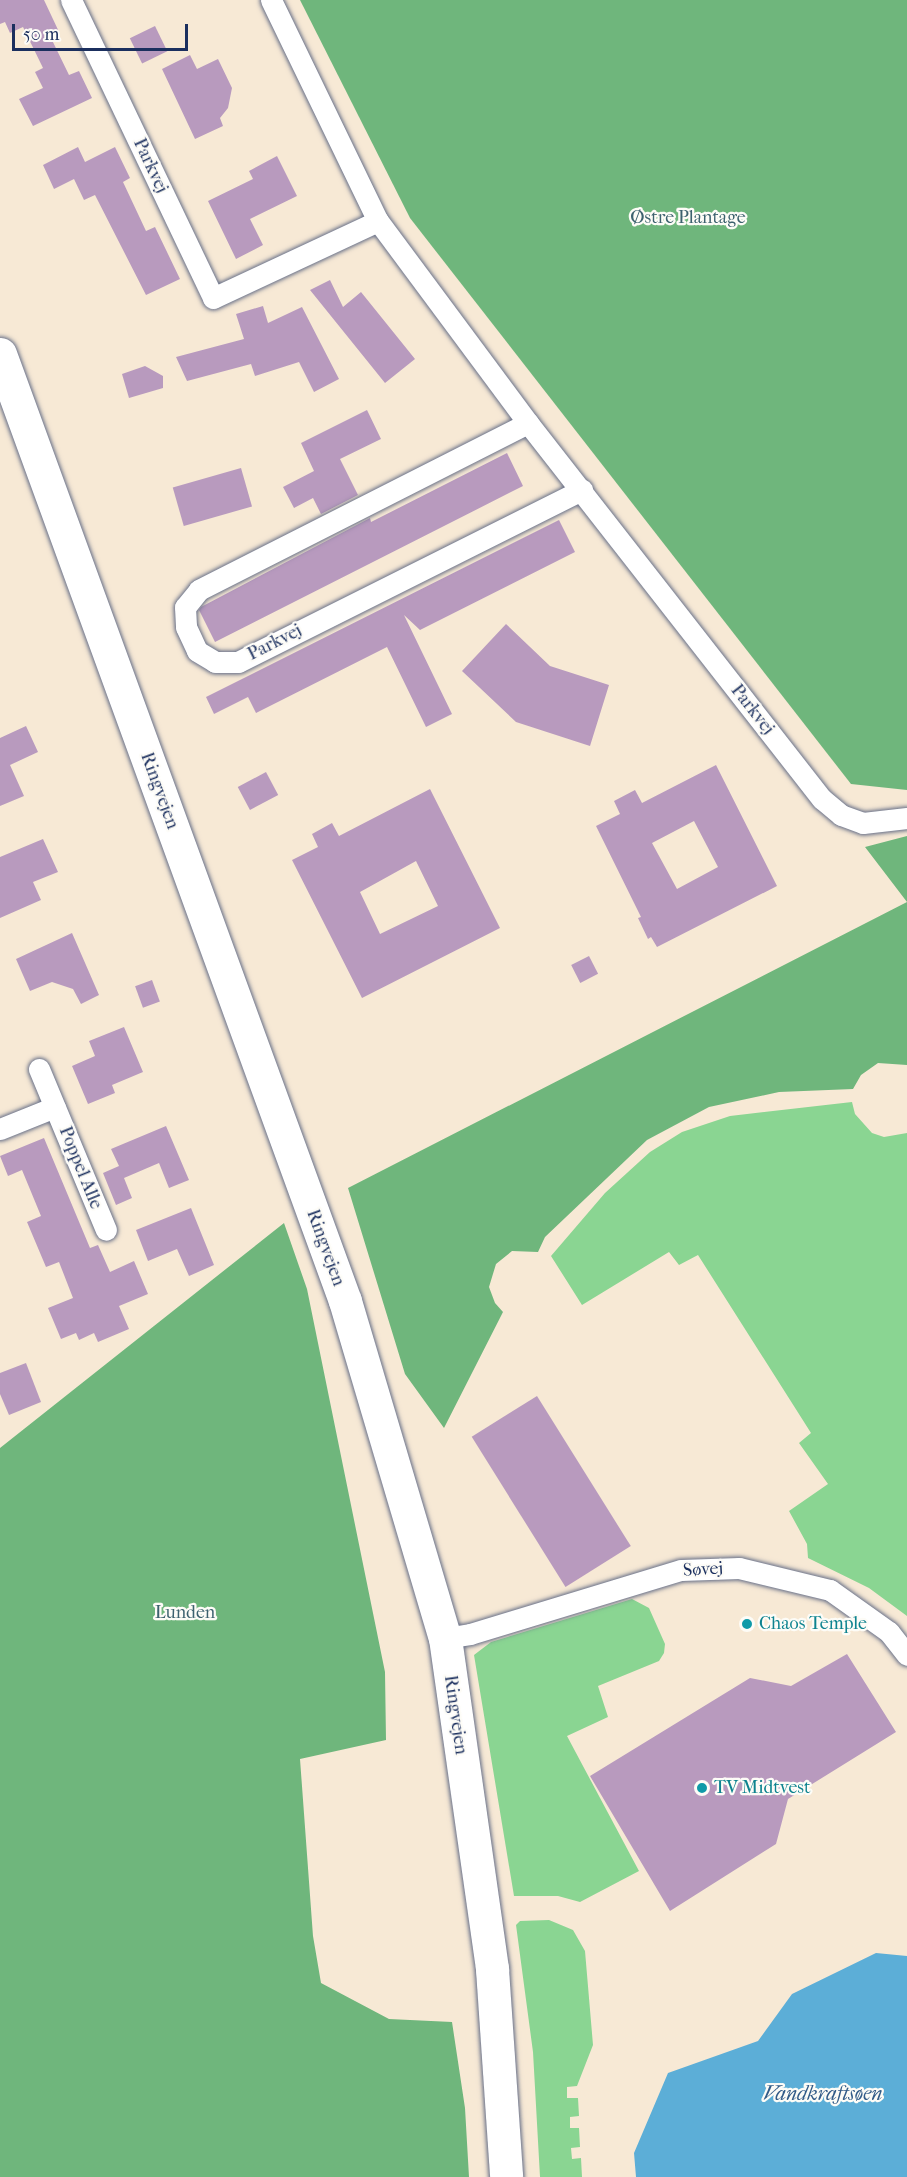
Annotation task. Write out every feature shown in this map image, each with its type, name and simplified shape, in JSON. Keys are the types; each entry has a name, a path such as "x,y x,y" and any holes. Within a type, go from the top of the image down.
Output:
{"main road":[{"name":"Ringvejen","path":"0,354 345,1301 445,1638 492,1969 506,2177"}],"street":[{"name":"Parkvej","path":"71,0 213,298 378,221"},
{"name":"Parkvej","path":"271,0 378,221 409,268 528,423 822,799 841,815 863,823 907,818"},
{"name":"Parkvej","path":"528,423 199,590 185,607 186,627 197,651 215,662 237,662 582,490"},
{"name":"Poppel Alle","path":"39,1069 106,1230"},
{"name":"Poppel Alle","path":"0,1129 55,1107"},
{"name":"Søvej","path":"445,1638 470,1634 681,1570 739,1568 830,1590 889,1632 907,1655"}],"green space":[{"name":"Østre Plantage","path":"300,0 907,0 907,790 851,784 410,218"},
{"path":"907,836 907,902 865,847"},
{"path":"907,902 907,1065 878,1063 861,1075 853,1089 779,1092 709,1107 647,1140 545,1237 538,1252 512,1251 496,1264 489,1287 495,1303 503,1312 444,1428 405,1374 348,1188"},
{"path":"852,1102 855,1114 872,1133 884,1137 907,1133 907,1616 869,1588 808,1558 807,1544 789,1511 828,1484 799,1443 811,1433 698,1255 679,1265 669,1252 582,1305 551,1256 605,1193 650,1152 682,1132 730,1116"},
{"name":"Lunden","path":"284,1223 307,1289 385,1672 386,1740 300,1759 313,1936 321,1983 389,2019 452,2022 465,2108 469,2177 0,2177 0,1448"},
{"path":"632,1599 649,1608 665,1644 664,1653 659,1661 598,1686 608,1717 567,1736 639,1871 580,1902 558,1896 514,1896 474,1655 491,1642"},
{"path":"549,1920 573,1930 585,1951 593,2045 577,2086 567,2087 567,2098 578,2098 579,2116 570,2117 570,2128 579,2128 580,2147 571,2148 572,2159 581,2158 582,2177 540,2177 533,2052 516,1925 520,1921"}],"water":[{"name":"Vandkraftsøen","path":"876,1953 907,1956 907,2177 636,2177 634,2153 668,2073 758,2041 792,1994"}],"building":[{"path":"0,0 44,0 60,34 51,38 69,75 79,71 92,98 33,126 19,99 43,88 35,72 43,68 23,27 10,33 5,22 0,24"},
{"path":"155,26 167,51 142,63 130,38"},
{"path":"190,55 197,69 218,59 232,88 228,108 220,118 223,126 195,139 162,69"},
{"path":"78,147 85,162 115,147 130,178 123,182 146,231 155,227 180,279 146,295 95,195 84,200 74,179 54,189 43,165"},
{"path":"277,156 297,196 250,219 263,245 236,259 208,201 253,179 249,171"},
{"path":"330,280 343,307 361,292 415,359 385,383 310,290"},
{"path":"263,306 268,323 302,307 339,379 314,392 299,362 255,376 251,364 187,381 176,357 244,339 236,314"},
{"path":"145,366 163,376 163,388 129,398 122,374"},
{"path":"367,410 381,439 340,459 358,495 321,514 313,498 294,508 283,487 314,471 301,443"},
{"path":"507,453 523,486 215,642 199,610 201,607 370,518 371,522"},
{"path":"241,468 252,506 184,526 173,488"},
{"path":"559,520 575,552 420,630 404,615 452,714 426,727 387,647 256,713 248,697 214,714 206,697"},
{"path":"506,624 550,666 609,685 590,746 516,722 462,671"},
{"path":"26,726 38,752 10,765 24,796 0,806 0,738"},
{"path":"716,765 777,886 657,947 651,937 648,939 638,918 641,917 596,826 620,814 614,801 635,790 642,803","holes":["694,821 718,867 677,889 652,843"]},
{"path":"266,772 278,795 250,810 238,787"},
{"path":"430,789 500,928 362,998 292,860 318,847 312,834 332,823 339,836","holes":["416,861 438,906 380,934 360,892"]},
{"path":"43,839 58,872 33,882 41,900 0,918 0,857"},
{"path":"72,933 99,995 81,1004 73,989 52,982 30,991 16,959"},
{"path":"589,956 598,974 580,983 571,965"},
{"path":"152,980 160,1002 143,1008 135,986"},
{"path":"124,1027 143,1072 112,1085 115,1093 88,1104 72,1066 95,1056 89,1041"},
{"path":"166,1126 189,1180 169,1188 159,1163 124,1178 132,1198 116,1205 103,1173 119,1166 111,1149"},
{"path":"44,1138 90,1248 98,1245 110,1272 134,1261 148,1294 119,1306 129,1329 98,1342 94,1333 79,1340 76,1333 61,1339 48,1308 73,1298 59,1262 46,1267 27,1222 41,1216 22,1170 8,1176 0,1156"},
{"path":"191,1208 214,1265 189,1276 177,1249 148,1261 136,1230"},
{"path":"26,1363 41,1402 9,1415 0,1394 0,1373"},
{"path":"537,1396 631,1546 565,1587 472,1437"},
{"name":"TV Midtvest","path":"847,1654 896,1732 788,1799 776,1844 670,1911 590,1776 750,1678 791,1686"}],"place":[{"name":"Chaos Temple","path":"747,1624"},
{"name":"TV Midtvest","path":"702,1788"}]}
